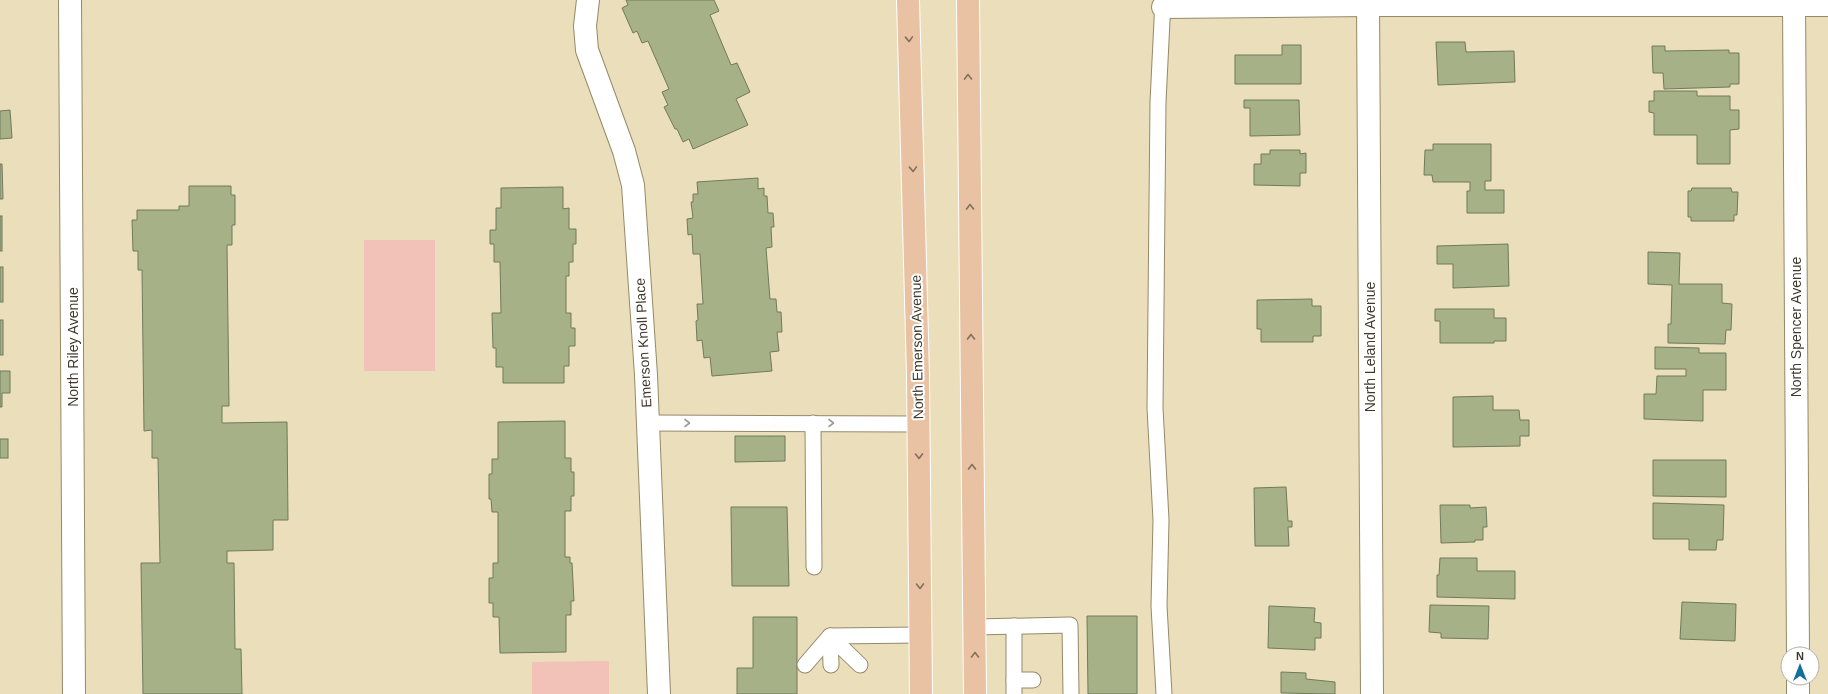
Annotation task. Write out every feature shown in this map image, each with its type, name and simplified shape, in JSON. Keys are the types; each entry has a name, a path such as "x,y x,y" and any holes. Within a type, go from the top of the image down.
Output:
{"main road":[{"name":"North Emerson Avenue","path":"908,0 916,254 921,694"},
{"path":"968,0 973,506 976,627 975,694"}],"street":[{"name":"North Riley Avenue","path":"70,0 74,694"},
{"name":"Emerson Knoll Place","path":"588,0 585,26 587,50 624,152 633,185 648,423 658,694"},
{"path":"1163,4 1368,2 1794,3 1828,5"},
{"name":"North Leland Avenue","path":"1368,2 1372,694"},
{"name":"North Spencer Avenue","path":"1794,3 1798,646"}],"lane":[{"path":"1163,4 1158,102 1155,408 1161,513 1159,606 1164,694"},
{"path":"648,423 918,424"},
{"path":"813,423 814,567"},
{"path":"976,627 1070,625 1065,679 1071,694"},
{"path":"1014,626 1014,687 1033,680"},
{"path":"805,665 830,636 921,635"},
{"path":"830,636 831,665"},
{"path":"830,636 860,665"}],"shaded area":[{"path":"364,240 435,240 435,371 364,371"},
{"path":"609,661 609,694 532,694 532,662"}],"building":[{"path":"626,0 714,0 719,11 710,15 731,65 737,63 750,92 736,99 748,125 693,149 689,139 683,142 664,107 668,105 662,92 669,89 648,41 642,43 637,31 633,33 622,8 628,5"},
{"path":"1436,42 1465,42 1466,52 1514,51 1515,82 1438,85"},
{"path":"1282,45 1301,45 1301,84 1235,84 1235,55 1282,55"},
{"path":"1652,46 1665,46 1665,51 1729,50 1729,53 1739,53 1739,84 1730,84 1730,87 1664,89 1663,73 1653,73"},
{"path":"1654,91 1697,91 1697,96 1730,96 1730,110 1739,110 1739,129 1730,130 1730,164 1697,164 1697,135 1654,135 1654,113 1649,112 1649,101 1654,101"},
{"path":"1244,100 1299,100 1300,135 1250,136 1250,108 1244,108"},
{"path":"10,110 12,138 0,139 0,111"},
{"path":"1433,144 1491,144 1491,181 1485,181 1485,190 1504,190 1504,213 1467,213 1467,191 1470,191 1470,182 1433,182 1432,175 1424,175 1425,150 1433,150"},
{"path":"1270,150 1300,150 1300,154 1306,153 1306,173 1300,173 1300,186 1254,185 1254,164 1261,164 1261,154 1270,154"},
{"path":"0,164 2,164 3,199 0,199"},
{"path":"758,178 758,189 764,188 764,196 767,196 768,213 773,213 774,227 771,227 772,247 766,248 770,299 776,299 777,312 781,312 782,332 777,332 779,351 770,352 772,371 712,376 710,357 704,358 702,340 697,341 697,304 703,304 700,254 693,254 692,234 688,235 687,219 693,218 691,202 693,202 693,194 698,194 697,182"},
{"path":"189,186 231,186 231,195 235,195 235,225 232,225 232,245 227,245 229,406 222,406 222,423 287,422 288,520 273,520 273,550 227,551 227,563 234,563 235,649 241,649 242,694 143,694 141,563 160,563 158,458 152,458 152,430 144,431 142,270 138,270 138,251 133,251 132,220 137,220 137,210 179,210 179,206 189,206"},
{"path":"563,187 563,209 569,208 569,229 576,229 576,244 573,244 573,262 569,262 569,276 566,276 566,313 571,313 571,328 575,328 575,346 569,346 569,366 564,366 564,383 503,383 503,367 496,367 496,348 493,348 492,313 501,313 500,262 494,262 494,244 490,244 490,230 496,230 496,208 501,208 501,188"},
{"path":"1692,188 1731,188 1732,192 1738,192 1737,215 1734,215 1734,221 1691,221 1691,217 1688,217 1688,191 1691,191"},
{"path":"0,216 2,216 2,251 0,251"},
{"path":"1508,244 1509,286 1453,288 1453,264 1437,264 1437,246"},
{"path":"1648,252 1680,253 1679,284 1722,284 1722,303 1732,304 1731,330 1726,330 1725,344 1668,343 1668,324 1671,324 1672,285 1648,284"},
{"path":"0,267 3,267 3,302 0,302"},
{"path":"1312,299 1312,306 1321,306 1321,336 1313,336 1313,342 1261,342 1261,329 1257,329 1257,300"},
{"path":"1435,309 1494,309 1494,318 1506,318 1506,341 1494,341 1494,343 1440,343 1440,321 1435,321"},
{"path":"0,320 3,320 3,355 0,355"},
{"path":"1655,347 1699,348 1699,353 1726,353 1726,390 1703,390 1703,421 1644,419 1644,394 1656,394 1657,376 1686,376 1686,369 1655,369"},
{"path":"0,371 10,371 10,393 2,393 2,407 0,407"},
{"path":"1493,396 1493,410 1519,410 1520,420 1529,420 1529,436 1520,436 1520,446 1453,447 1453,397"},
{"path":"565,421 565,458 571,458 571,472 574,472 574,496 571,496 571,511 565,511 565,557 570,557 570,563 572,563 574,601 571,601 571,615 566,615 566,652 500,653 499,617 493,617 493,603 489,603 489,578 493,578 493,563 498,563 498,512 492,512 491,499 489,499 489,474 492,474 492,459 498,459 498,422"},
{"path":"735,436 785,436 785,461 735,462"},
{"path":"0,439 8,439 8,458 0,458"},
{"path":"1653,460 1726,460 1726,497 1653,496"},
{"path":"1286,487 1288,521 1292,521 1292,527 1288,527 1289,546 1255,546 1254,488"},
{"path":"1653,503 1724,505 1723,540 1717,540 1716,550 1689,550 1689,539 1653,539"},
{"path":"1440,505 1470,505 1470,508 1486,507 1487,527 1483,527 1483,540 1475,540 1475,542 1441,543"},
{"path":"731,507 787,507 789,586 732,586"},
{"path":"1440,558 1477,558 1477,571 1515,571 1515,599 1437,597 1437,575 1439,575"},
{"path":"1682,602 1736,604 1735,641 1680,639"},
{"path":"1430,605 1489,606 1488,639 1441,638 1441,633 1429,632"},
{"path":"1269,606 1315,608 1314,622 1321,623 1321,638 1315,638 1315,650 1268,648"},
{"path":"1087,616 1137,616 1137,694 1088,694"},
{"path":"753,617 797,617 797,694 737,694 737,668 753,668"},
{"path":"1281,672 1306,673 1306,679 1335,682 1335,694 1281,693"}]}
